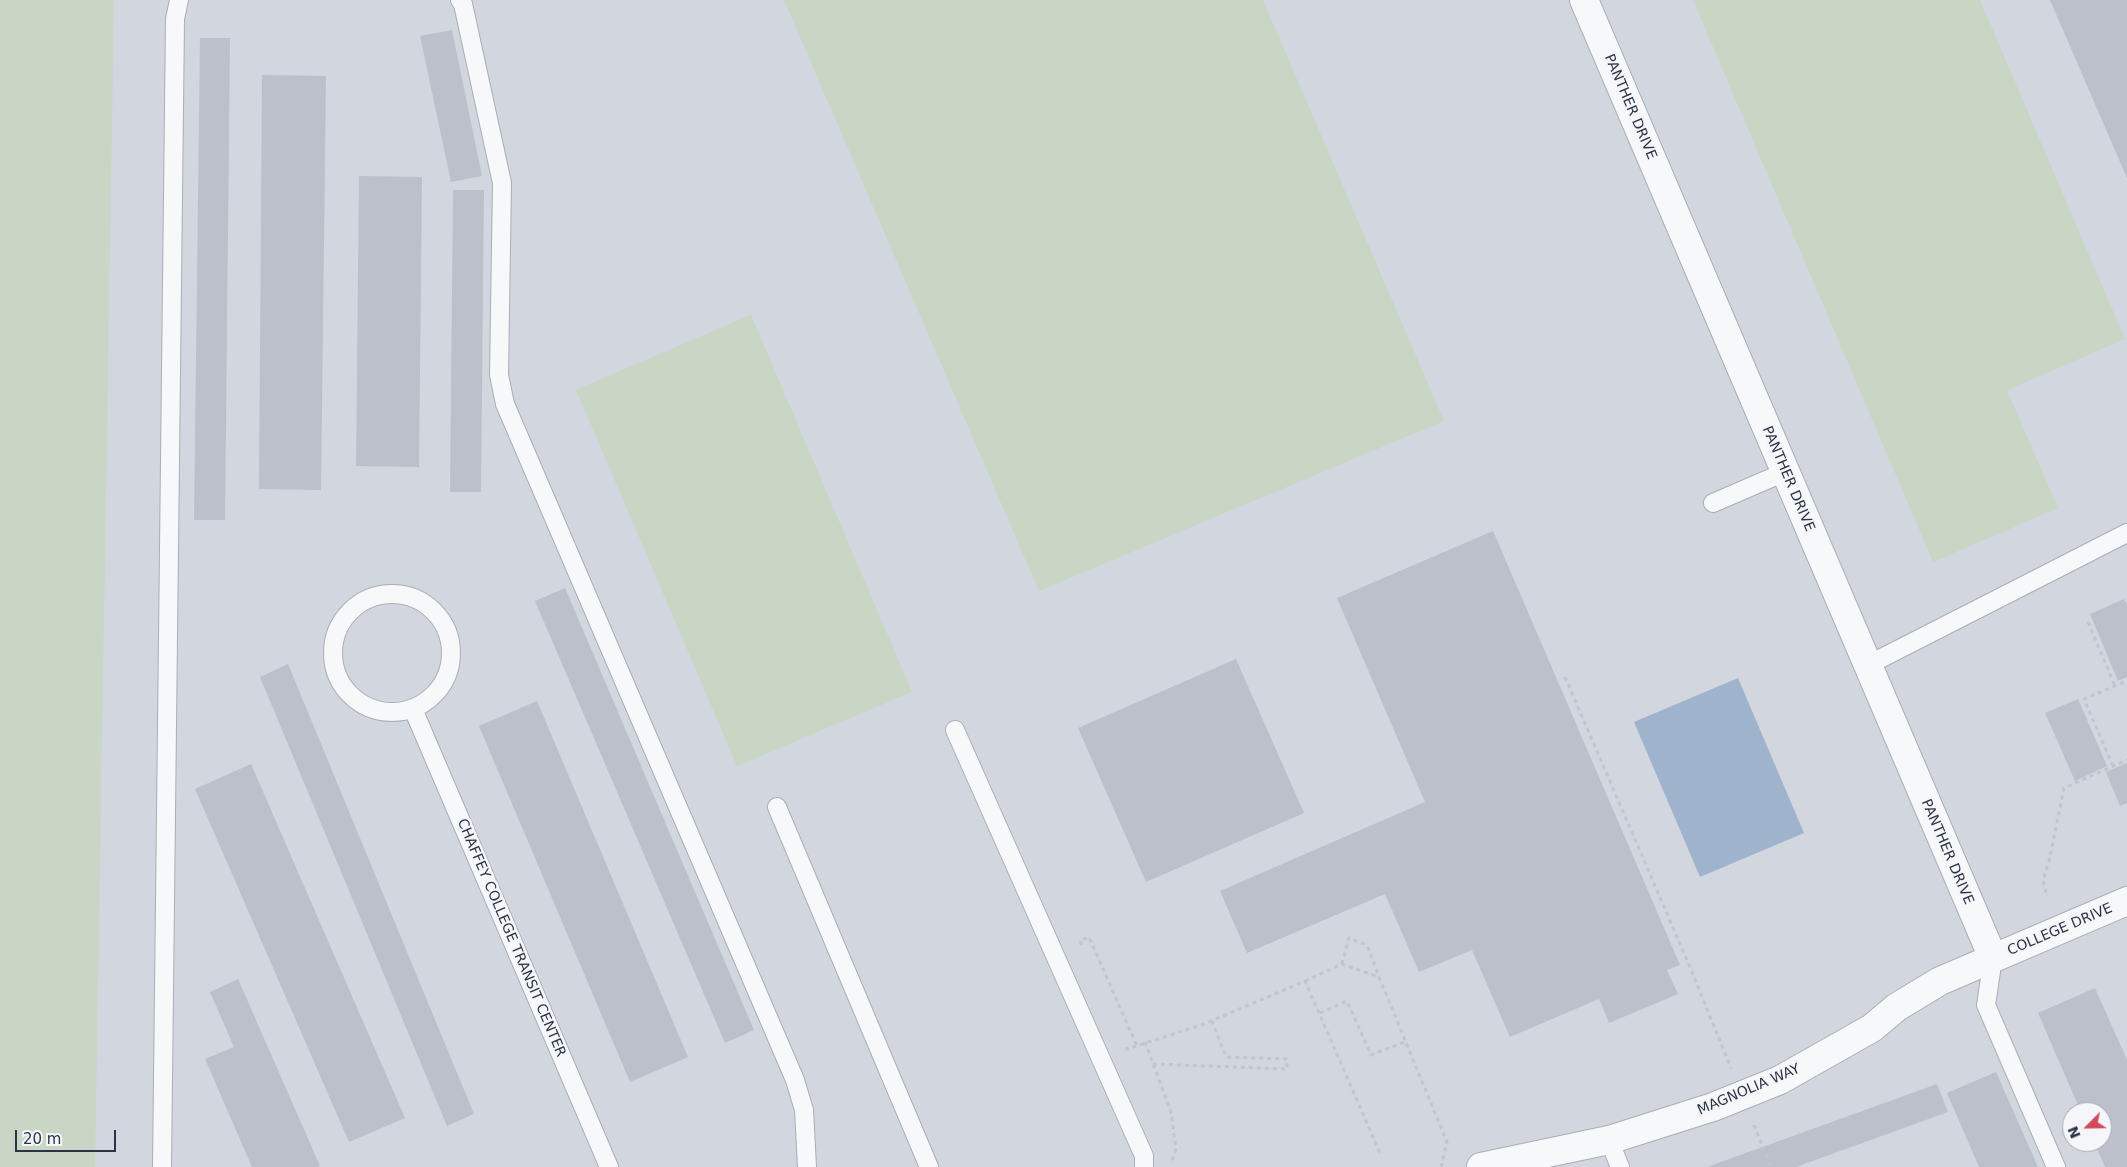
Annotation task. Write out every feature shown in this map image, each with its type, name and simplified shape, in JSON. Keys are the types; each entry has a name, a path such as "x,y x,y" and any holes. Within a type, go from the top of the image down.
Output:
{"street":[{"name":"PANTHER DRIVE","path":"1584,0 1993,958"},
{"name":"COLLEGE DRIVE","path":"1993,958 2127,901"},
{"name":"MAGNOLIA WAY","path":"1481,1167 1609,1140 1713,1107 1780,1080 1872,1028 1897,1007 1940,981 1993,958"}],"lane":[{"path":"162,1167 175,19 179,0"},
{"path":"460,0 463,4 502,183 499,375 505,404 795,1080 804,1110 807,1167"},
{"path":"1713,503 1786,472"},
{"path":"1868,665 2127,533"},
{"path":"380,595 399,595 418,600 434,612 445,628 450,646 450,666 442,684 430,699 413,709 394,712 375,710 357,701 344,687 335,670 333,650 337,631 347,615 362,602 380,595"},
{"name":"CHAFFEY COLLEGE TRANSIT CENTER","path":"413,709 609,1167"},
{"path":"955,730 1144,1156 1144,1167"},
{"path":"777,807 929,1167"},
{"path":"1993,958 1986,1005 2056,1167"},
{"path":"1609,1140 1620,1167"}],"path":[{"path":"2088,622 2115,686"},
{"path":"1565,677 1687,960 1771,1167"},
{"path":"2113,766 2084,699 2127,680"},
{"path":"2046,893 2043,880 2049,861 2064,788 2127,760"},
{"path":"1084,949 1080,941 1089,937 1137,1046"},
{"path":"1342,964 1349,938 1367,944 1448,1142 1442,1167"},
{"path":"1124,1042 1127,1049 1212,1020 1342,964 1379,977"},
{"path":"1305,981 1380,1153"},
{"path":"1320,1013 1347,1000 1372,1055 1406,1041"},
{"path":"1153,1064 1287,1069 1287,1058 1226,1057 1212,1020"},
{"path":"1145,1042 1171,1112 1176,1149 1172,1167"}],"shaded area":[{"path":"0,0 2127,0 2127,1167 0,1167"}],"green space":[{"path":"0,0 114,0 95,1167 0,1167"},
{"path":"784,0 1263,0 1444,421 1039,591"},
{"path":"1693,0 1980,0 2125,339 2007,390 2058,508 1933,562"},
{"path":"751,315 912,692 737,766 576,390"}],"water":[{"path":"1738,678 1804,833 1700,877 1634,722"}],"building":[{"path":"2050,0 2127,0 2127,178"},
{"path":"452,30 482,176 451,182 420,36"},
{"path":"200,38 230,38 225,520 194,520"},
{"path":"262,75 326,76 321,490 259,489"},
{"path":"359,176 422,177 419,467 356,466"},
{"path":"453,190 484,190 481,492 450,492"},
{"path":"1493,531 1680,965 1667,970 1678,994 1609,1023 1599,999 1510,1037 1472,950 1419,972 1385,894 1247,953 1220,891 1425,802 1337,598"},
{"path":"565,588 754,1030 725,1043 535,601"},
{"path":"2124,599 2127,605 2127,677 2118,681 2090,614"},
{"path":"1236,659 1304,813 1146,882 1078,728"},
{"path":"288,664 474,1114 447,1126 260,677"},
{"path":"2078,699 2107,766 2075,781 2045,713"},
{"path":"537,701 688,1057 630,1082 479,726"},
{"path":"2127,763 2127,803 2120,806 2106,772"},
{"path":"251,764 405,1118 349,1142 195,789"},
{"path":"238,979 320,1166 318,1167 252,1167 205,1059 234,1047 210,992"},
{"path":"2095,988 2127,1060 2127,1167 2105,1167 2098,1152 2112,1152 2112,1102 2077,1102 2038,1013"},
{"path":"1996,1072 2038,1167 1979,1167 1947,1093"},
{"path":"1937,1084 1948,1112 1796,1167 1707,1167"}]}
